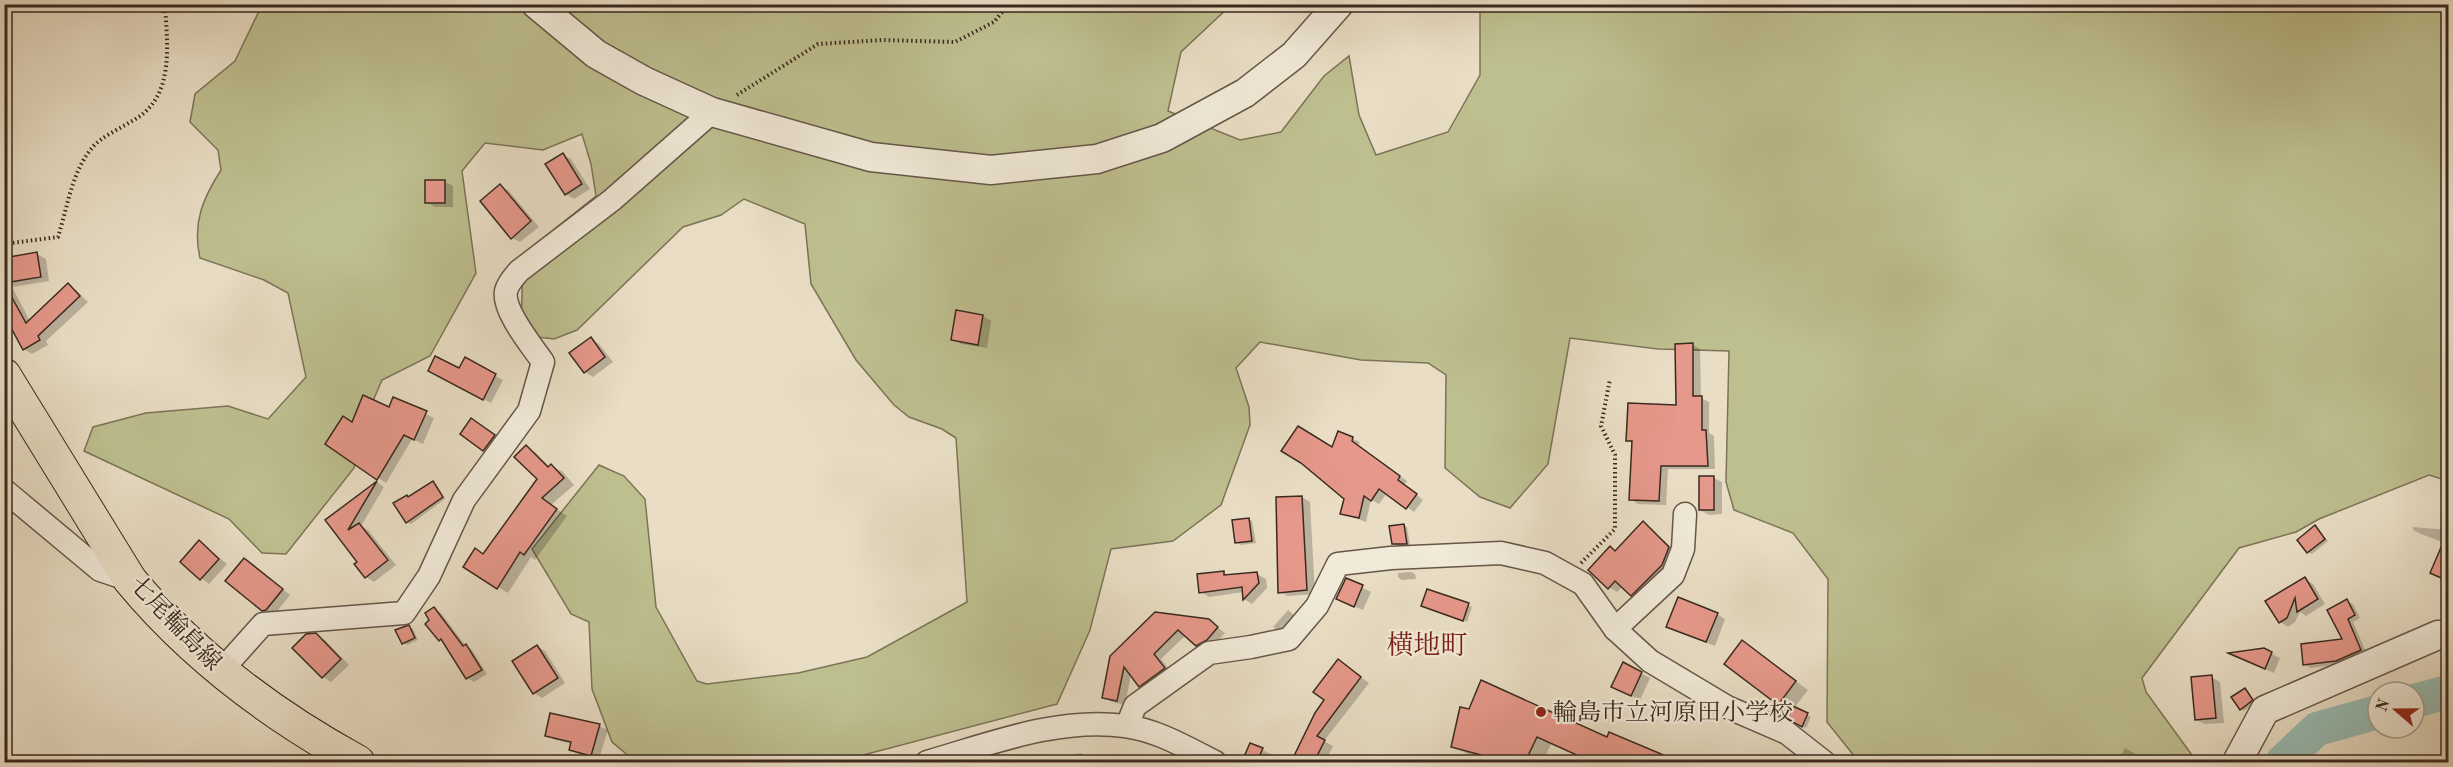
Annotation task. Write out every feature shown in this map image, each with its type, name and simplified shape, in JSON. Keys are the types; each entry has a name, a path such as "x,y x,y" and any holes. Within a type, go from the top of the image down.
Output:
{"main road":[{"name":"七尾輪島線","path":"4,375 130,580 151,605 184,639 221,671 298,728 358,762"}],"street":[{"path":"536,4 596,54 644,81 712,112 871,157 991,170 1097,159 1162,138 1245,93 1294,55 1339,4"},
{"path":"221,671 263,624 404,613 429,576 464,500 529,411 543,362 507,306 505,294 508,284 519,271 612,200 712,112"},
{"path":"4,490 100,570 130,580"},
{"path":"1615,629 1673,575 1683,549 1685,514"},
{"path":"1126,726 1135,706 1209,653 1289,639 1317,606 1338,564 1402,557 1501,553 1545,563 1583,584 1615,629 1650,661 1727,707 1787,733 1824,762"},
{"path":"2237,762 2265,710 2438,635 2448,635"},
{"path":"927,762 1026,734 1077,724 1126,726 1168,739 1215,762"}],"path":[{"path":"140,4 165,12"},
{"path":"4,244 58,237 80,166 93,146 146,112 157,99 166,76 165,4"},
{"path":"712,112 818,44 882,40 955,42 994,22 1009,4"},
{"path":"1568,576 1614,529 1615,455 1601,426 1610,379"}],"green space":[{"path":"260,5 1231,5 1181,52 1168,111 1240,140 1281,132 1324,76 1349,56 1359,115 1376,155 1448,132 1480,75 1480,5 2448,5 2448,481 2429,475 2319,519 2296,532 2239,548 2142,678 2146,692 2197,762 1859,762 1827,722 1828,579 1793,533 1734,510 1726,482 1729,351 1658,349 1570,338 1548,464 1510,508 1480,497 1445,468 1446,375 1428,363 1361,360 1260,342 1236,368 1249,407 1250,425 1221,505 1173,541 1111,549 1090,630 1057,704 837,762 636,762 612,742 592,689 589,622 571,614 532,549 599,465 624,476 645,499 656,607 697,681 707,684 798,673 867,657 967,602 956,438 942,429 909,417 894,405 856,360 811,284 805,224 744,199 721,215 683,227 577,330 554,339 521,335 523,254 596,196 591,164 582,134 543,150 485,143 462,171 476,273 430,356 382,380 360,431 354,468 286,554 262,553 229,519 84,451 93,427 146,413 228,406 268,419 306,377 288,293 264,280 200,258 198,245 198,222 204,201 221,170 218,150 190,122 195,94 235,61"}],"building":[{"path":"563,153 582,184 565,195 545,164"},
{"path":"425,180 445,180 445,203 425,203"},
{"path":"500,184 531,221 511,239 480,201"},
{"path":"37,252 41,277 4,283 4,258"},
{"path":"4,283 26,323 68,283 80,296 38,336 40,340 23,350 9,324 4,327"},
{"path":"956,310 983,315 978,345 951,340"},
{"path":"591,337 605,357 584,373 569,353"},
{"path":"1693,343 1693,396 1702,396 1702,430 1706,430 1708,466 1661,466 1659,501 1629,500 1632,441 1626,441 1628,403 1676,405 1675,344"},
{"path":"435,356 459,368 465,357 496,374 483,400 428,371"},
{"path":"363,395 389,407 393,397 427,411 414,440 404,435 377,480 325,444 343,416 352,422"},
{"path":"471,418 495,435 483,451 460,434"},
{"path":"1298,426 1332,447 1338,431 1353,437 1352,441 1400,476 1398,480 1417,494 1406,509 1379,489 1371,501 1364,496 1359,518 1340,514 1344,499 1301,463 1281,451"},
{"path":"526,445 548,467 551,464 564,478 542,498 557,509 524,555 520,552 497,589 463,567 475,548 483,554 537,479 514,457"},
{"path":"1699,476 1714,476 1714,510 1699,510"},
{"path":"377,481 348,530 359,523 388,560 365,578 354,564 357,562 325,520"},
{"path":"433,481 443,497 406,523 393,503 407,495 408,497"},
{"path":"1302,496 1307,590 1278,593 1276,497"},
{"path":"1249,518 1252,541 1235,543 1232,520"},
{"path":"1643,521 1669,547 1662,565 1631,596 1615,581 1608,589 1588,570 1610,546 1615,551"},
{"path":"1404,524 1407,544 1392,544 1389,526"},
{"path":"2315,525 2325,539 2307,553 2297,540"},
{"path":"2448,531 2448,581 2430,573"},
{"path":"199,540 219,559 200,580 180,562"},
{"path":"244,558 283,589 266,610 262,611 225,581"},
{"path":"1224,571 1224,575 1257,572 1259,583 1243,600 1242,587 1199,593 1197,574"},
{"path":"2305,577 2318,599 2297,612 2295,598 2287,618 2279,623 2265,601"},
{"path":"1346,578 1363,585 1354,607 1336,599"},
{"path":"1427,589 1469,603 1463,621 1421,606"},
{"path":"1678,597 1718,613 1706,642 1666,627"},
{"path":"2347,599 2355,615 2348,619 2361,650 2336,661 2303,665 2301,644 2342,639 2327,610"},
{"path":"434,607 463,646 466,644 482,670 466,679 441,639 439,641 425,624 429,620 425,613"},
{"path":"1155,612 1209,619 1218,627 1207,640 1196,646 1178,630 1154,654 1165,668 1139,687 1124,667 1117,701 1102,698 1110,656"},
{"path":"409,625 415,638 402,644 395,630"},
{"path":"316,633 341,659 322,678 292,648 306,634"},
{"path":"1742,640 1796,681 1778,705 1724,664"},
{"path":"537,645 558,678 533,694 512,661"},
{"path":"2264,648 2272,652 2265,669 2228,653"},
{"path":"1338,659 1361,677 1317,736 1325,740 1314,762 1291,762 1315,713 1324,700 1313,692"},
{"path":"1623,662 1642,672 1631,696 1611,687"},
{"path":"2212,675 2216,718 2195,720 2191,677"},
{"path":"1481,680 1607,737 1609,732 1680,762 1592,762 1537,737 1525,762 1477,762 1481,755 1451,747 1460,707 1469,709"},
{"path":"2245,688 2253,700 2240,710 2231,697"},
{"path":"1784,702 1808,713 1802,727 1778,714"},
{"path":"550,713 600,724 591,756 569,750 571,742 545,736"},
{"path":"1250,743 1263,748 1257,762 1243,759"}],"waterway":[{"path":"2426,698 2448,692"},
{"path":"2282,762 2317,729 2366,715"}],"place":[{"name":"輪島市立河原田小学校","path":"1541,712"}],"district":[{"name":"横地町","path":"1427,645"}]}
